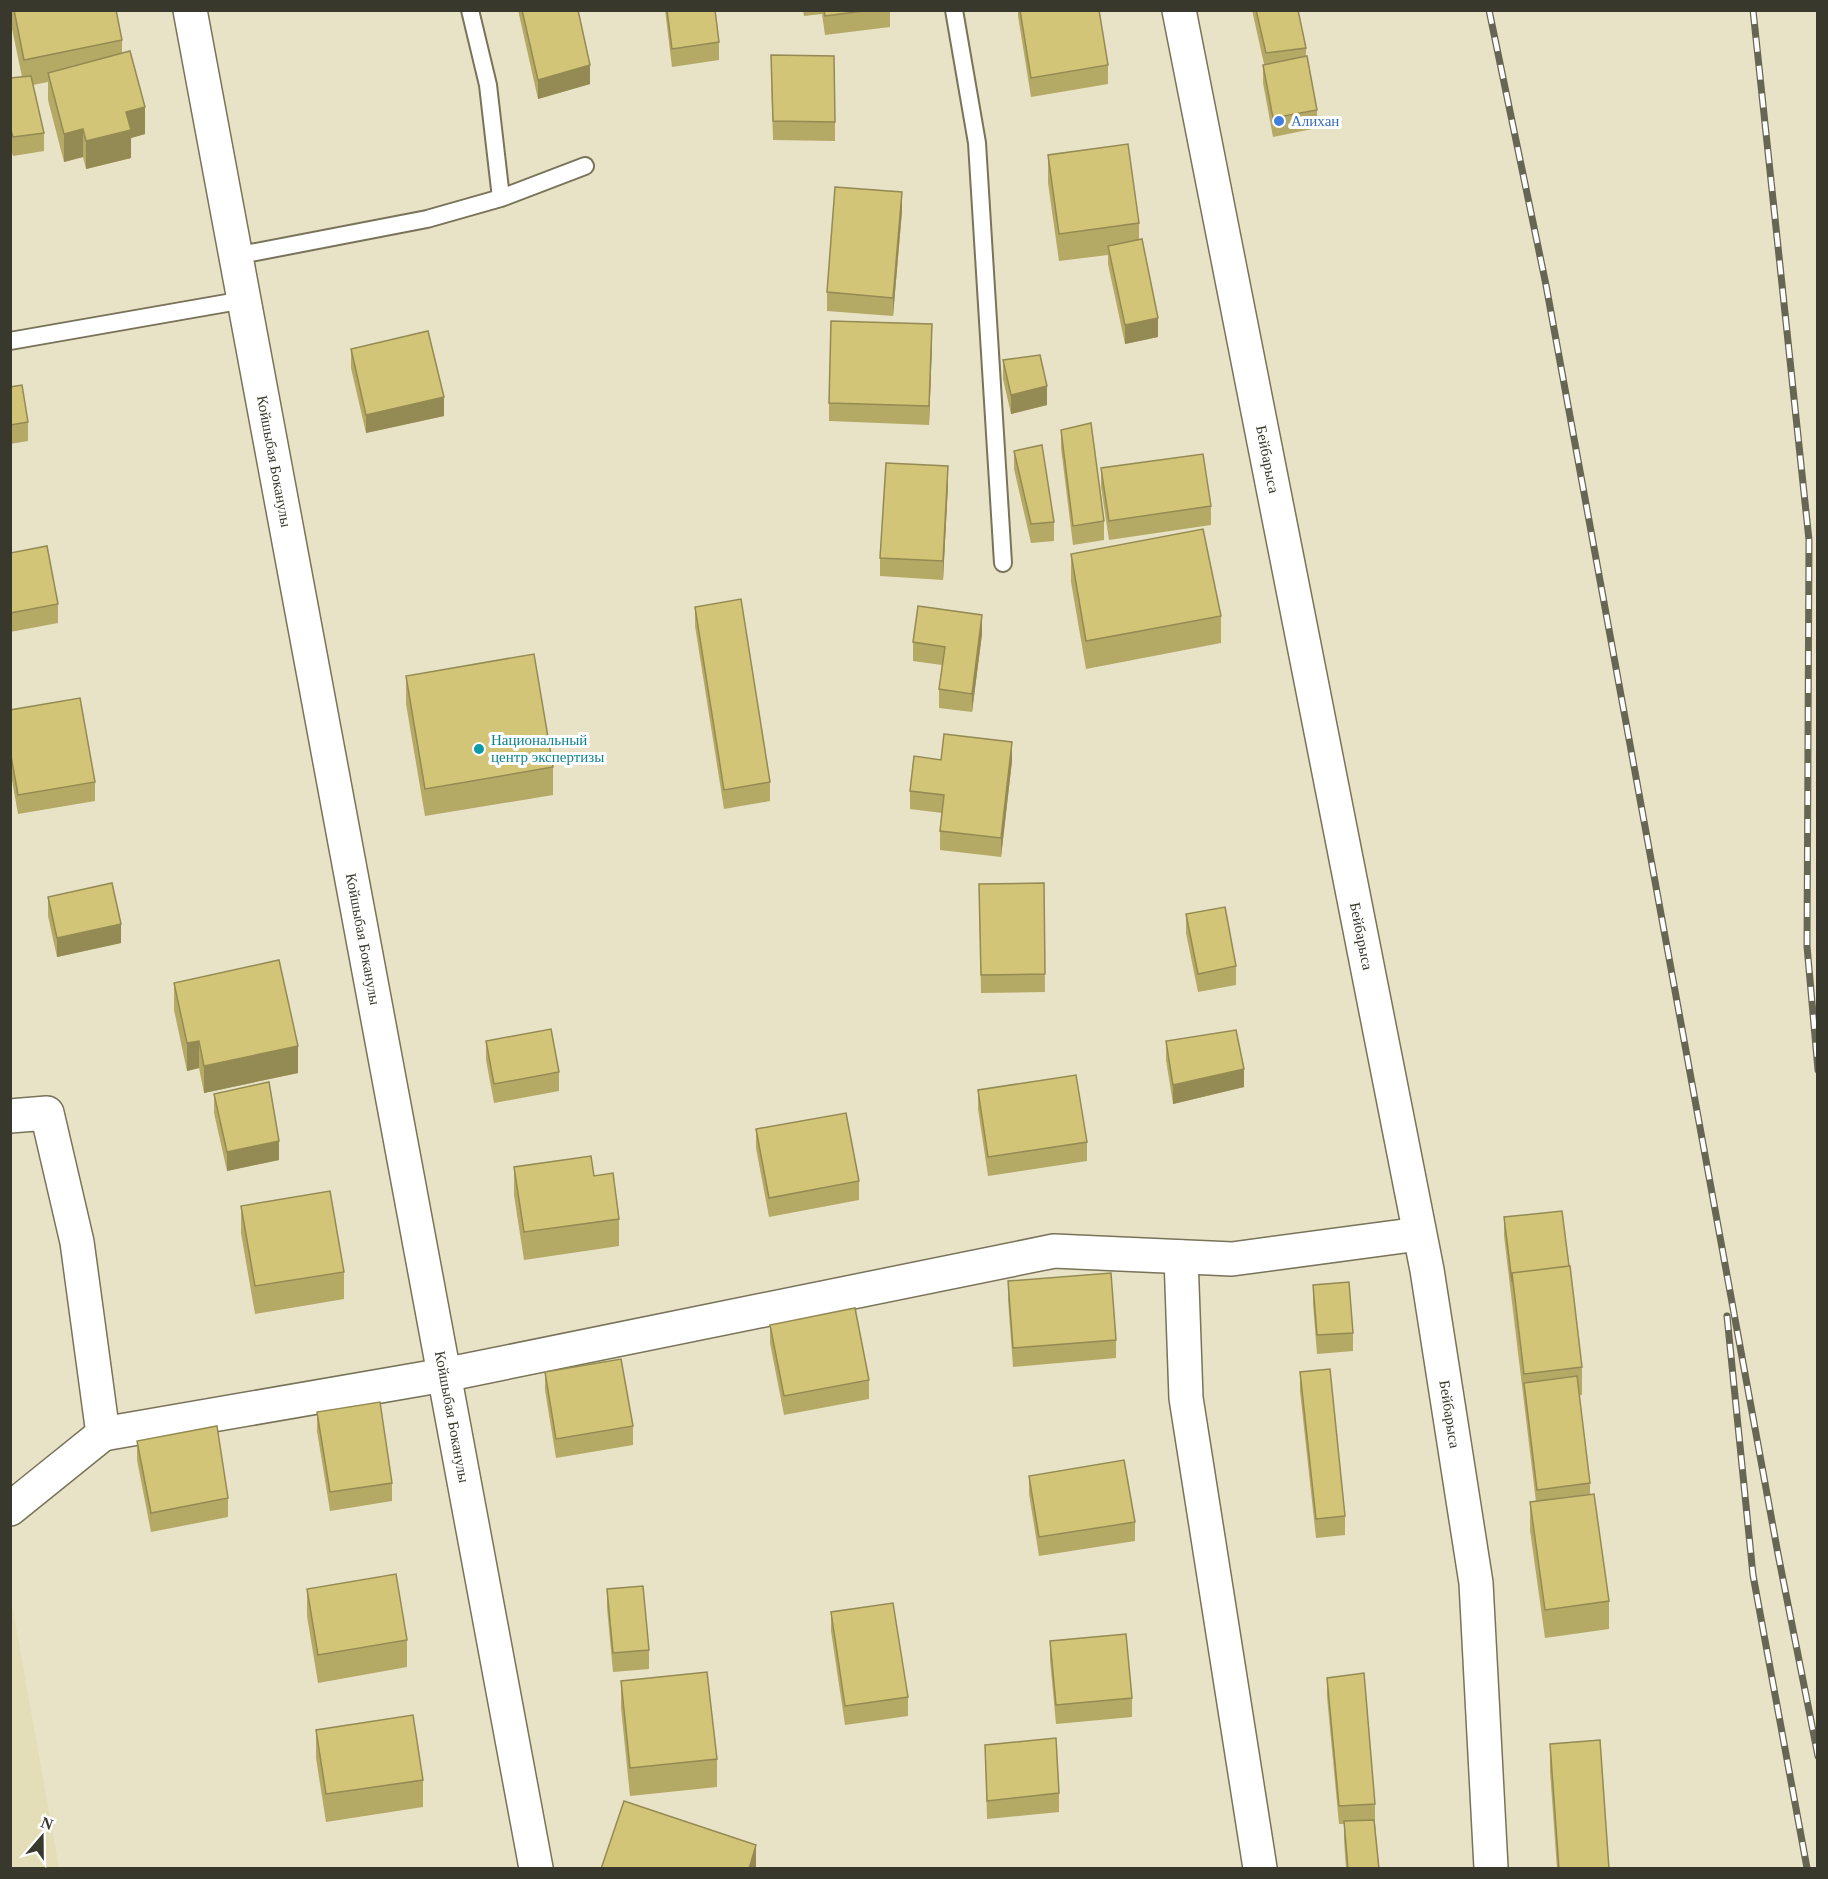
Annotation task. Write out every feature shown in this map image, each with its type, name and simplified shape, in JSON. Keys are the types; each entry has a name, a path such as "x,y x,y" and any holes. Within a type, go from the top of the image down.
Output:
{"street":[{"name":"Койшыбая Боканулы","path":"190,10 536,1869"},
{"name":"Бейбарыса","path":"1179,10 1419,1234 1476,1582 1491,1869"},
{"path":"10,1116 47,1113 77,1242 103,1434"},
{"path":"10,1509 103,1434 444,1375 1054,1251 1232,1259 1419,1234"},
{"path":"1181,1257 1186,1398 1260,1869"}],"lane":[{"path":"471,10 488,85 501,198"},
{"path":"954,10 977,143 1003,564"},
{"path":"235,256 427,219 501,198 585,166"},
{"path":"10,341 244,300"}],"shaded area":[{"path":"11,1599 59,1868 11,1868"}],"building":[{"path":"14,10 116,10 122,40 24,60"},
{"path":"522,10 578,10 590,65 538,80"},
{"path":"667,10 715,10 719,42 672,49"},
{"path":"824,10 871,10 825,16"},
{"path":"1020,10 1099,10 1108,65 1031,78"},
{"path":"1256,10 1298,10 1306,48 1266,53"},
{"path":"130,51 145,107 126,112 131,130 86,141 83,129 64,134 48,73"},
{"path":"771,55 834,56 835,122 773,121"},
{"path":"1307,56 1317,110 1273,118 1263,65"},
{"path":"31,76 44,133 13,137 10,127 10,78"},
{"path":"1128,144 1139,223 1059,234 1048,155"},
{"path":"835,187 902,192 893,298 827,292"},
{"path":"1142,239 1158,318 1125,325 1108,246"},
{"path":"831,321 932,324 929,406 829,403"},
{"path":"428,331 444,397 366,415 351,349"},
{"path":"1040,355 1047,386 1011,395 1003,360"},
{"path":"22,385 28,422 10,425 10,387"},
{"path":"1091,423 1104,521 1073,526 1061,430"},
{"path":"1042,445 1054,522 1031,524 1014,451"},
{"path":"1203,454 1211,506 1109,521 1101,468"},
{"path":"886,463 948,466 943,561 880,558"},
{"path":"1203,529 1221,616 1086,641 1071,554"},
{"path":"47,546 58,604 10,613 10,553"},
{"path":"741,599 770,782 724,790 695,607"},
{"path":"918,606 982,615 972,694 939,689 945,647 913,642"},
{"name":"Национальный центр экспертизы","path":"534,654 553,767 425,789 406,676"},
{"path":"80,698 95,782 18,795 10,750 10,710"},
{"path":"944,734 1012,742 1001,838 940,831 944,795 910,791 914,756 941,760"},
{"path":"112,883 121,924 57,938 48,897"},
{"path":"1044,883 1045,974 981,975 979,884"},
{"path":"1225,907 1236,966 1198,974 1186,914"},
{"path":"279,960 298,1046 204,1066 199,1041 187,1043 174,983"},
{"path":"551,1029 559,1072 494,1084 486,1041"},
{"path":"1236,1030 1244,1069 1173,1085 1166,1041"},
{"path":"1076,1075 1087,1142 988,1157 978,1090"},
{"path":"269,1082 279,1141 227,1152 214,1094"},
{"path":"846,1113 859,1181 769,1198 756,1129"},
{"path":"591,1156 594,1176 613,1173 619,1219 524,1232 514,1167"},
{"path":"330,1191 344,1272 255,1286 241,1206"},
{"path":"1562,1211 1569,1266 1512,1273 1512,1282 1504,1217"},
{"path":"1570,1266 1582,1367 1524,1374 1512,1273"},
{"path":"1111,1273 1116,1340 1013,1348 1008,1281"},
{"path":"1349,1282 1353,1333 1317,1335 1313,1285"},
{"path":"855,1308 869,1380 784,1396 770,1325"},
{"path":"621,1359 633,1426 556,1439 545,1372"},
{"path":"1330,1369 1345,1516 1316,1519 1300,1372"},
{"path":"1577,1376 1590,1483 1537,1490 1524,1383"},
{"path":"380,1402 392,1483 330,1492 317,1412"},
{"path":"217,1426 228,1498 151,1513 137,1441"},
{"path":"1124,1460 1135,1522 1039,1537 1029,1476"},
{"path":"1594,1494 1609,1601 1545,1610 1530,1502"},
{"path":"396,1574 407,1640 318,1655 307,1589"},
{"path":"643,1586 649,1650 613,1653 607,1589"},
{"path":"893,1603 908,1697 845,1706 831,1612"},
{"path":"1126,1634 1132,1698 1056,1705 1050,1641"},
{"path":"707,1672 717,1759 630,1768 621,1681"},
{"path":"1364,1673 1375,1804 1339,1806 1327,1678"},
{"path":"413,1715 423,1780 326,1794 316,1730"},
{"path":"1056,1738 1059,1793 987,1801 985,1745"},
{"path":"1600,1740 1609,1869 1559,1869 1550,1744"},
{"path":"624,1801 756,1845 749,1869 601,1869"},
{"path":"1374,1820 1379,1869 1348,1869 1344,1821"}],"railway":[{"path":"1489,10 1546,285 1778,1554 1818,1756"},
{"path":"1753,10 1809,540 1807,946 1818,1070"},
{"path":"1727,1316 1753,1575 1807,1868"}],"place":[{"name":"Алихан","path":"1279,121"},
{"name":"Национальный центр экспертизы","path":"479,749"}]}
